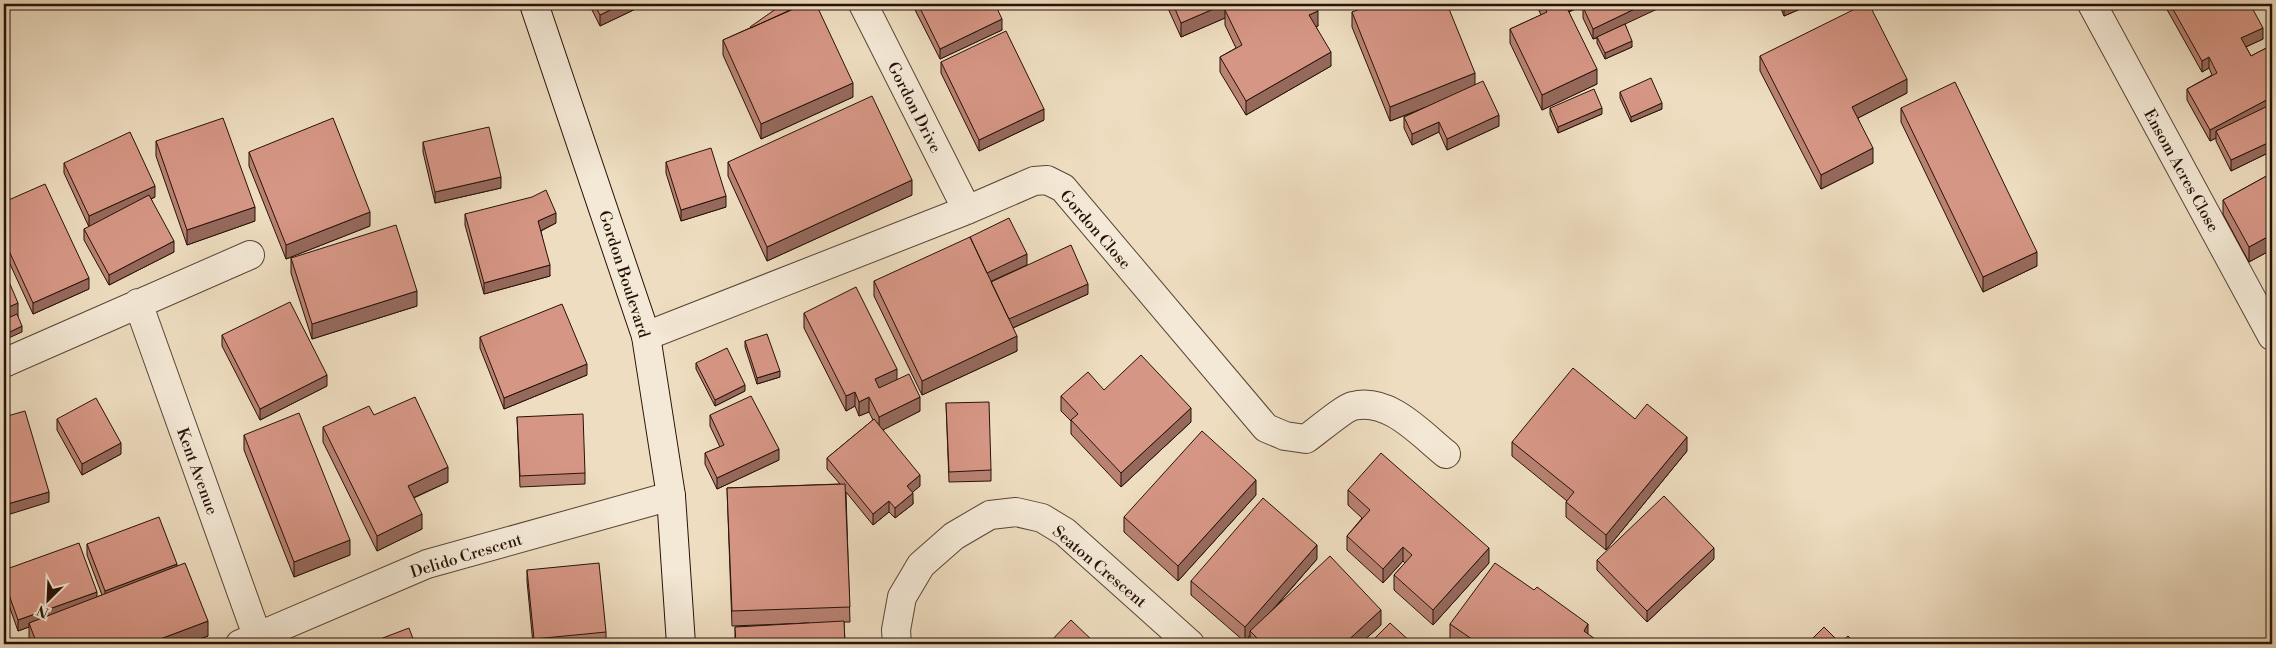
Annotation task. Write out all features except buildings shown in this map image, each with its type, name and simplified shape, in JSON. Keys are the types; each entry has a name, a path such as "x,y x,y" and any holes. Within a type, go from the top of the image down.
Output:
{"street":[{"name":"Gordon Boulevard","path":"534,4 646,336 671,496 681,644"},
{"name":"Gordon Drive","path":"863,4 967,210"},
{"name":"Ensom Acres Close","path":"2095,5 2272,336"},
{"name":"Gordon Close","path":"646,336 967,210 1034,181 1047,180 1063,188 1266,428 1285,436 1306,439 1352,406 1370,405 1393,411 1446,454"},
{"path":"4,363 250,255"},
{"name":"Kent Avenue","path":"138,303 252,642"},
{"name":"Delido Crescent","path":"252,642 427,564 671,496"},
{"name":"Seaton Crescent","path":"897,644 896,630 902,597 921,565 954,536 990,515 1016,512 1042,518 1065,532 1190,644"}]}
